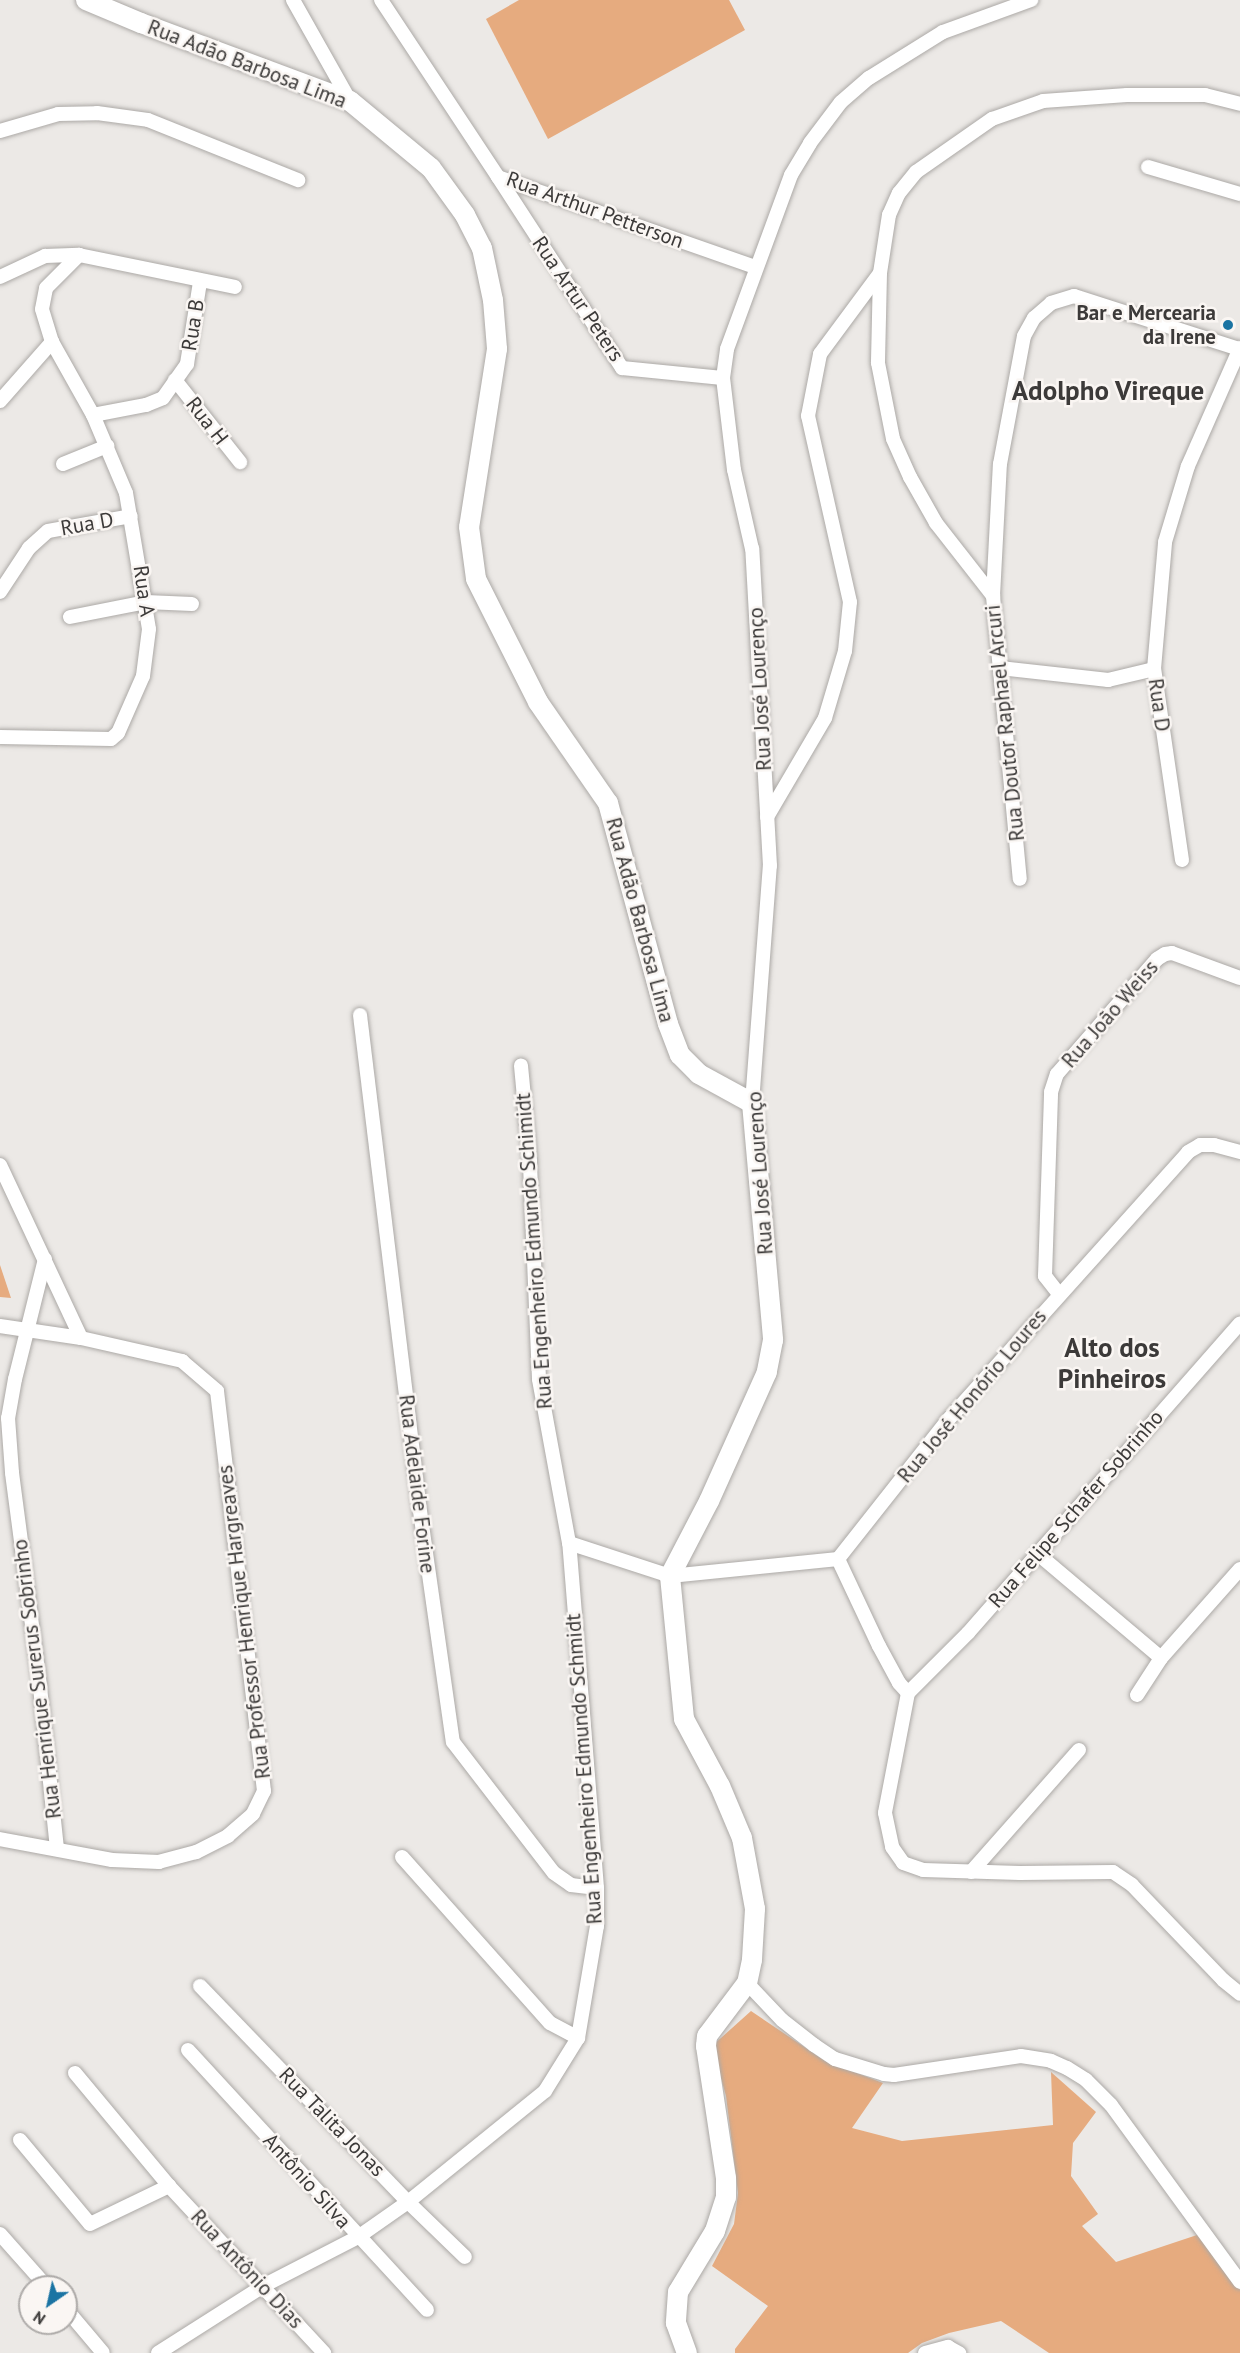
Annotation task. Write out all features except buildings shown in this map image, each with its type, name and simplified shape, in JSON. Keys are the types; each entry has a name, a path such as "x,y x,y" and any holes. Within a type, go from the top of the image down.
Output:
{"street":[{"name":"Rua Adão Barbosa Lima","path":"86,0 141,23 350,101 431,168 465,215 482,248 493,300 497,349 469,526 476,579 538,702 608,803 668,1024 680,1054 699,1074 752,1103"},
{"path":"294,0 350,101"},
{"name":"Rua Arthur Petterson","path":"381,0 498,177 755,267"},
{"name":"Rua José Lourenço","path":"670,1576 709,1501 766,1372 773,1340 752,1103 770,866 752,549 734,470 723,378 727,349 755,267 791,175 810,143 841,102 869,78 943,32 1031,0"},
{"name":"Rua Doutor Raphael Arcuri","path":"1020,879 993,596 936,523 910,477 893,438 878,363 880,273 889,215 899,193 916,172 992,119 1043,101 1126,95 1205,95 1240,104"},
{"path":"0,131 58,114 97,113 148,120 298,180"},
{"path":"1148,167 1240,194"},
{"name":"Rua Artur Peters","path":"498,177 622,368 723,378"},
{"path":"0,277 45,256 79,255 200,282 236,287"},
{"path":"0,401 52,342 42,309 46,288 79,255"},
{"path":"767,817 825,718 845,651 850,602 808,416 820,354 880,273"},
{"name":"Rua B","path":"93,415 146,405 162,398 187,364 200,282"},
{"path":"993,596 999,464 1024,336 1034,318 1051,303 1074,296 1240,348 1188,466 1165,542 1154,669"},
{"name":"Rua A","path":"0,736 111,739 117,733 143,676 149,629 126,493 93,415 52,342"},
{"name":"Rua H","path":"175,380 240,462"},
{"path":"63,464 107,446"},
{"name":"Rua D","path":"0,592 29,548 48,531 131,516"},
{"path":"70,617 146,602 192,604"},
{"name":"Rua D","path":"1000,668 1107,680 1154,669 1182,860"},
{"name":"Rua João Weiss","path":"1059,1294 1045,1276 1051,1092 1057,1074 1157,958 1172,953 1240,978"},
{"name":"Rua Adelaide Forine","path":"360,1015 421,1520 453,1742 554,1873 571,1885 597,1888"},
{"name":"Rua Engenheiro Edmundo Schimidt","path":"521,1065 530,1161 539,1379 569,1543"},
{"name":"Rua José Honório Loures","path":"838,1558 947,1421 1188,1152 1200,1145 1214,1145 1240,1152"},
{"path":"0,1165 81,1338"},
{"name":"Rua Henrique Surerus Sobrinho","path":"45,1259 8,1418 12,1473 40,1687 57,1850"},
{"name":"Rua Felipe Schafer Sobrinho","path":"908,1693 968,1633 1240,1323"},
{"name":"Rua Professor Henrique Hargreaves","path":"0,1326 81,1338 182,1361 217,1391 264,1791 253,1814 228,1836 196,1852 159,1862 112,1860 0,1839"},
{"path":"569,1543 670,1576 838,1558 879,1646 899,1683 908,1693 885,1813 892,1847 903,1863 923,1870 1113,1872 1132,1885 1223,1980 1240,1994"},
{"name":"Rua Engenheiro Edmundo Schmidt","path":"158,2353 176,2348 263,2286 358,2237 408,2202 544,2091 578,2038 597,1926 597,1888 569,1543"},
{"path":"1038,1554 1161,1658"},
{"path":"1137,1695 1161,1658 1240,1569"},
{"path":"670,1576 684,1719 720,1786 742,1838 755,1910 752,1960 747,1983 707,2036 706,2046 726,2178 726,2197 715,2231 678,2292 676,2323 687,2353"},
{"path":"971,1872 1079,1750"},
{"path":"402,1857 550,2023 578,2038"},
{"path":"747,1983 782,2020 835,2059 884,2074 894,2075 1021,2056 1051,2061 1067,2068 1086,2080 1111,2105 1240,2282"},
{"name":"Rua Talita Jonas","path":"200,1986 408,2202 465,2257"},
{"name":"Antônio Silva","path":"188,2050 427,2310"},
{"name":"Rua Antônio Dias","path":"75,2073 169,2186 324,2353"},
{"path":"20,2140 90,2224 169,2186"},
{"path":"0,2234 36,2275"},
{"path":"78,2323 103,2353"},
{"path":"925,2353 948,2347 959,2353"}],"shaded area":[{"path":"519,0 729,0 745,30 548,139 486,19"},
{"path":"0,1265 11,1298 0,1297"},
{"path":"751,2011 825,2061 883,2083 852,2128 902,2141 1053,2125 1051,2072 1096,2112 1073,2143 1071,2176 1098,2214 1082,2226 1116,2262 1203,2233 1240,2290 1240,2353 1049,2353 1001,2321 949,2333 922,2343 908,2353 735,2353 735,2349 768,2306 712,2266 734,2224 738,2193 726,2096 712,2046"}],"place":[{"name":"Bar e Mercearia da Irene","path":"1228,325"}],"district":[{"name":"Adolpho Vireque","path":"1108,391"},
{"name":"Alto dos Pinheiros","path":"1112,1362"}]}
